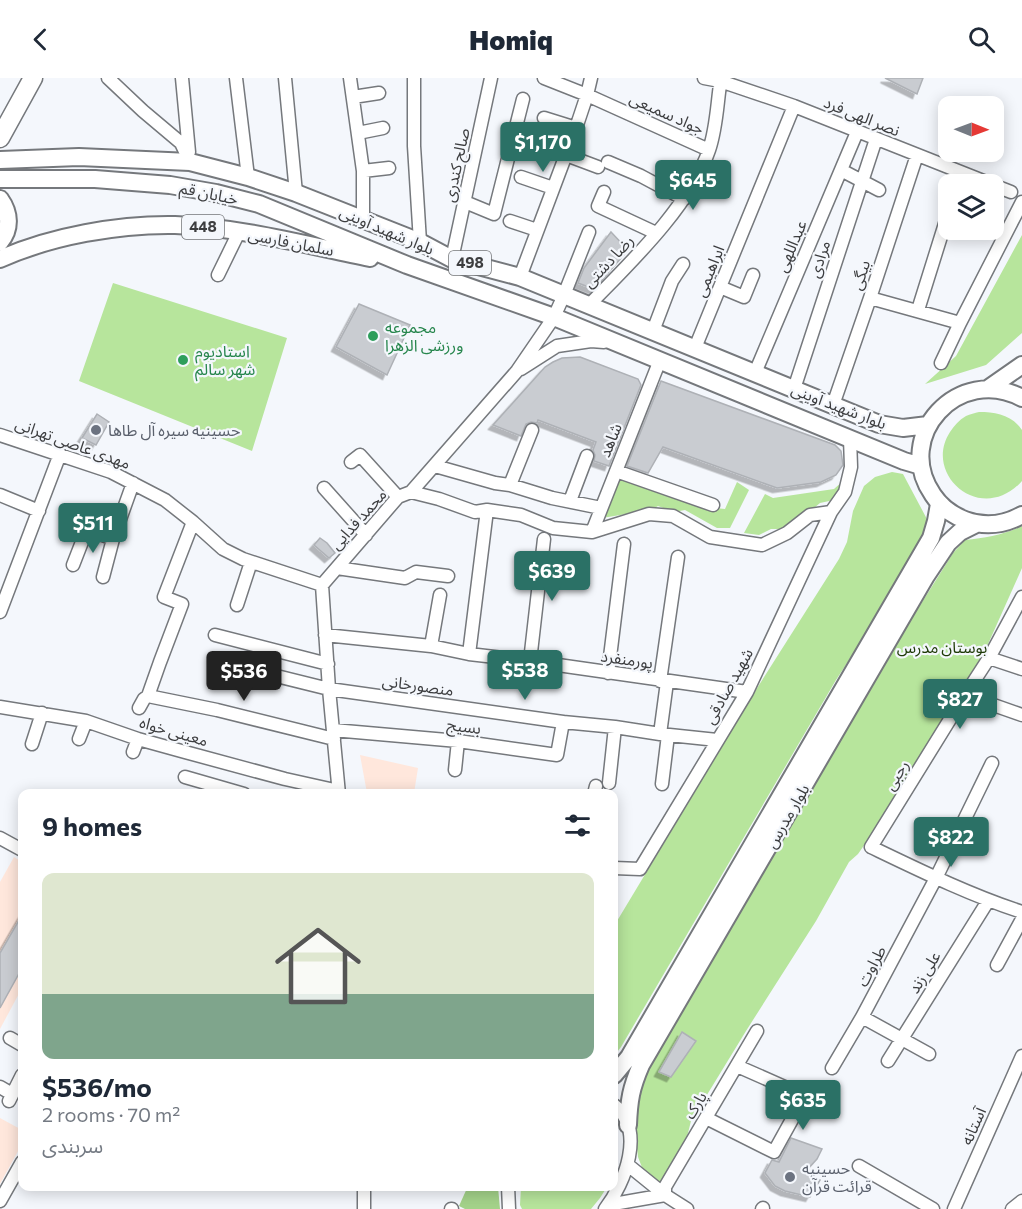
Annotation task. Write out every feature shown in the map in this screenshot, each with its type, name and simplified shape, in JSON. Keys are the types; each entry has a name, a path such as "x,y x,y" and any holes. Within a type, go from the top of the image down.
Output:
{"highway":[{"path":"0,138 33,78"}],"main road":[{"name":"بلوار شهید آوینی","path":"0,160 79,158 190,162 248,177 363,219 420,242 452,259 520,277 879,424 903,428 928,425"},
{"name":"خیابان قم","path":"0,179 95,179 170,185 216,193 259,204 407,265"},
{"path":"0,199 8,215 9,225 6,236 0,242"},
{"name":"سلمان فارسی","path":"0,260 32,247 64,238 106,230 173,225 239,232 407,265"},
{"name":"بلوار شهید آوینی","path":"407,265 554,317 921,466"},
{"path":"989,388 1022,365"},
{"path":"1022,398 1005,390 989,388 971,390 954,398 939,410 928,425 921,445 921,466 927,487 939,504 956,517 976,524 995,525 1022,515"},
{"name":"بلوار مدرس","path":"618,1070 629,1057 931,538 939,504"},
{"name":"بلوار مدرس","path":"628,1125 628,1106 632,1085 647,1055 926,576 948,543 960,532 976,524"}],"street":[{"path":"108,78 182,143 190,162"},
{"path":"182,78 190,162"},
{"path":"236,78 248,177"},
{"path":"285,78 296,193"},
{"path":"350,78 363,171 363,219"},
{"path":"414,78 414,146 420,242"},
{"name":"صالح کندری","path":"452,259 491,78"},
{"name":"جواد سمیعی","path":"544,78 709,150"},
{"path":"520,277 576,128 591,78"},
{"name":"نصر الهی فرد","path":"704,78 721,80 794,106 917,155 950,174"},
{"name":"رضا دشتی","path":"589,305 656,233 692,186 709,150 716,121 721,80"},
{"path":"353,97 379,93"},
{"path":"465,202 494,214 523,99"},
{"name":"ابراهیمی","path":"694,348 794,106"},
{"path":"544,118 576,128"},
{"path":"358,133 383,128"},
{"name":"عبداللهی","path":"755,373 857,132"},
{"name":"مرادی","path":"794,389 876,139"},
{"path":"566,155 641,176 684,199"},
{"name":"بیگی","path":"833,405 917,155"},
{"path":"363,171 389,168"},
{"path":"840,170 879,190"},
{"path":"521,177 553,188"},
{"name":"نصر الهی فرد","path":"1004,189 1011,192"},
{"path":"604,192 598,206 656,233"},
{"path":"941,363 1022,202"},
{"path":"510,221 537,230"},
{"path":"218,275 239,232"},
{"name":"محمد فدایی","path":"322,585 398,497 411,492 435,466 517,371 554,317 589,232"},
{"path":"918,310 940,240"},
{"path":"653,331 672,281 683,264"},
{"path":"720,287 744,297 753,275"},
{"path":"870,298 960,323"},
{"path":"517,371 557,346 591,341 617,343"},
{"name":"شاهد","path":"591,532 660,360"},
{"path":"510,485 532,430"},
{"name":"مهدی عاصی تهرانی","path":"0,435 111,472 165,500 223,549 251,562 322,585"},
{"name":"شهید صادقی","path":"618,868 640,869 747,692 831,512 845,492 851,467 850,438"},
{"path":"0,612 60,454"},
{"path":"351,462 360,455 398,497"},
{"path":"570,501 587,456"},
{"path":"435,466 552,498 601,508"},
{"path":"616,471 713,505"},
{"path":"103,577 113,539 133,483"},
{"path":"324,488 366,535"},
{"path":"411,492 474,512 487,510 521,515 553,528 591,532 649,514 673,516 710,537 762,545 788,533 810,515 831,512"},
{"path":"0,495 39,512"},
{"path":"469,654 487,510"},
{"path":"139,708 148,696 182,604 164,597 193,522"},
{"path":"73,565 87,529 113,539"},
{"path":"530,661 544,538"},
{"path":"608,673 624,544"},
{"path":"662,784 664,681 678,557"},
{"path":"237,606 251,562"},
{"path":"337,568 405,578 416,572 448,576"},
{"path":"322,585 339,789"},
{"path":"431,646 440,595"},
{"name":"رجبی","path":"936,878 871,847 989,658 1022,597"},
{"path":"215,635 328,664"},
{"name":"پورمنفرد","path":"325,636 431,646 469,654 747,692"},
{"path":"989,658 1022,669"},
{"name":"منصورخانی","path":"216,661 329,689 563,722 717,740"},
{"path":"965,695 1022,715"},
{"name":"بسیج","path":"148,696 333,734 458,741 557,755 563,722"},
{"name":"معینی خواه","path":"0,707 86,720 138,739 327,789"},
{"path":"32,744 42,713"},
{"path":"79,739 86,720"},
{"path":"609,783 615,727"},
{"path":"133,752 138,739"},
{"path":"455,770 458,741"},
{"name":"طراوت","path":"832,1068 862,1017 936,878 992,763"},
{"path":"185,777 227,789"},
{"path":"0,838 18,848"},
{"path":"936,878 988,901 1022,912"},
{"name":"علی زند","path":"888,1061 988,901"},
{"path":"997,965 1022,919"},
{"path":"862,1017 929,1054"},
{"name":"پارک","path":"665,1195 664,1186 757,1031"},
{"path":"9,1038 18,1043"},
{"name":"آستانه","path":"954,1209 1022,1056"},
{"path":"706,1118 774,1152 805,1096 737,1066"},
{"path":"0,1087 17,1089"},
{"path":"618,1109 628,1125 630,1137 628,1165 618,1187"},
{"path":"628,1165 680,1207"},
{"path":"859,1166 933,1209"},
{"path":"0,1201 18,1169"},
{"path":"364,1191 364,1209"},
{"path":"508,1191 509,1209"},
{"path":"606,1207 616,1191"},
{"path":"606,1207 665,1195"},
{"path":"1012,1209 1022,1201"}],"shaded area":[{"path":"360,755 418,768 415,789 366,789"},
{"path":"14,857 18,860 18,995 0,1029 0,882"},
{"path":"0,1118 18,1128 18,1151 0,1184"}],"green space":[{"path":"1022,235 1022,333 986,365 925,384 956,356"},
{"name":"استادیوم شهر سالم","path":"113,283 287,338 252,451 79,381"},
{"path":"979,412 1003,415 1022,430 1022,481 1006,494 990,498 974,497 960,490 950,478 944,464 943,448 950,432 963,418"},
{"name":"بوستان مدرس","path":"892,472 903,474 928,521 920,541 618,1051 618,919 759,685 839,559 847,542 853,511 864,486 875,477"},
{"path":"618,478 715,508 725,509 737,482 749,490 730,528 717,528 685,510 674,512 658,506 651,510 602,518"},
{"path":"843,481 842,491 834,500 820,503 786,529 771,529 759,535 744,533 765,494 773,498 834,489"},
{"name":"بوستان مدرس","path":"1022,526 1022,568 980,662 899,795 858,854 849,862 816,921 691,1121 686,1141 662,1185 643,1170 638,1157 634,1121 635,1101 644,1077 662,1043 907,626 953,553 965,540 994,536"},
{"path":"466,1191 498,1191 500,1209 465,1209 459,1206"},
{"path":"521,1191 604,1191 591,1209 522,1209"}],"building":[{"path":"885,78 923,78 917,94"},
{"path":"611,232 628,250 594,289 578,283 584,268"},
{"name":"مجموعه ورزشی الزهرا","path":"359,304 410,325 387,375 336,347"},
{"path":"580,357 638,379 641,385 609,466 594,461 593,450 596,442 538,420 537,423 526,424 521,436 493,425 545,367 562,358"},
{"path":"661,381 835,445 841,451 843,465 836,475 821,482 777,488 663,447 648,473 627,466"},
{"name":"حسینیه سیره آل طاها","path":"97,414 109,422 96,445 82,438"},
{"path":"320,538 335,553 329,558 314,545"},
{"path":"18,922 18,975 0,1008 0,953"},
{"path":"682,1032 696,1041 671,1077 659,1072"},
{"path":"791,1138 822,1149 817,1159 804,1173 820,1180 810,1197 775,1186 765,1173 772,1160 779,1162"}],"place":[{"name":"مجموعه ورزشی الزهرا","path":"373,336"},
{"name":"استادیوم شهر سالم","path":"183,360"},
{"name":"حسینیه سیره آل طاها","path":"96,430"},
{"name":"حسینیه قرائت قرآن","path":"790,1177"}]}
